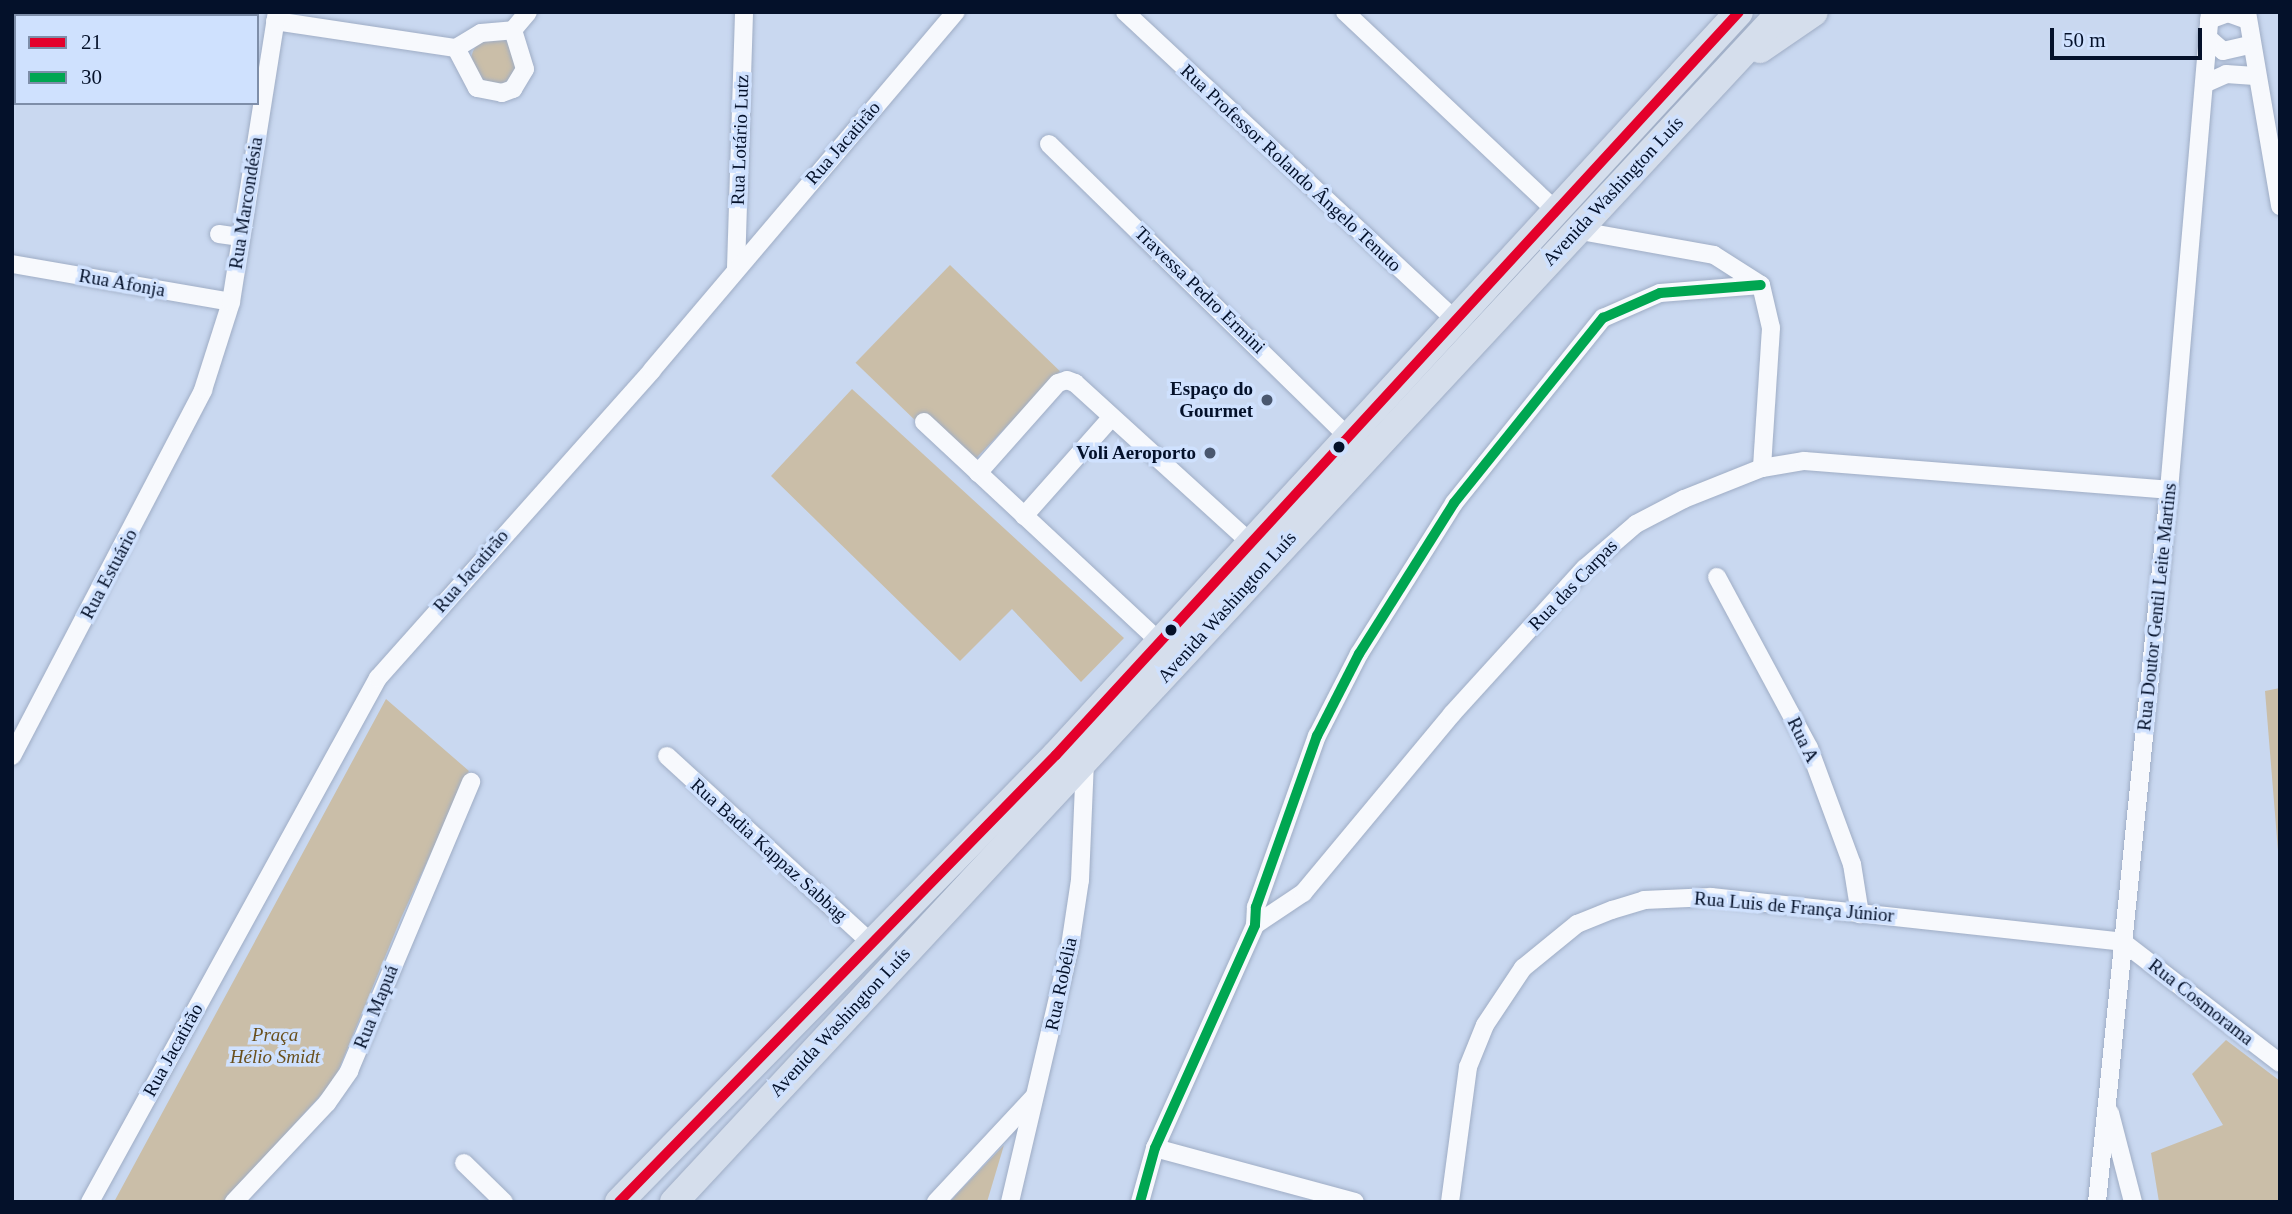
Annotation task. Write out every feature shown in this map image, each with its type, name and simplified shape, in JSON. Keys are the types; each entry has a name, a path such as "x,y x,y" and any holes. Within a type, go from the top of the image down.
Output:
{"highway":[{"path":"1639,120 1713,12"},
{"name":"Avenida Washington Luís","path":"674,1202 1085,762 1566,221 1639,120 1739,12"},
{"name":"Avenida Washington Luís","path":"619,1202 1160,642 1458,323 1731,67 1781,12"},
{"path":"1731,67 1814,12"}],"street":[{"path":"276,17 456,48 481,33 513,30 528,12"},
{"name":"Rua Lotário Lutz","path":"736,268 744,12"},
{"name":"Rua Jacatirão","path":"90,1202 378,678 956,12"},
{"name":"Rua Professor Rolando Ângelo Tenuto","path":"1125,12 1458,323"},
{"path":"1345,12 1566,221 1714,256 1761,285 1772,328 1762,468"},
{"path":"2250,45 2223,51 2209,23 2228,13 2247,16 2255,76 2280,206"},
{"name":"Rua Marcondésia","path":"195,389 231,302 276,17"},
{"name":"Rua Doutor Gentil Leite Martins","path":"2097,1202 2169,490 2209,23"},
{"path":"456,48 477,88 502,93 513,89 525,69 513,30"},
{"path":"2204,84 2226,74 2255,76"},
{"name":"Travessa Pedro Ermini","path":"1049,144 1349,438"},
{"path":"219,234 241,237"},
{"name":"Rua Afonja","path":"12,264 231,302"},
{"path":"1140,1202 1155,1147 1255,925 1256,907 1297,781 1336,695 1425,547 1483,461 1585,335 1619,307 1660,293 1761,285"},
{"path":"978,473 1058,383 1075,383 1251,543"},
{"name":"Rua Estuário","path":"15,747 195,389"},
{"path":"1024,516 1111,418"},
{"path":"923,422 1160,642"},
{"name":"Rua das Carpas","path":"1255,925 1303,893 1452,714 1610,543 1684,499 1762,468 1804,461 2169,490"},
{"name":"Rua A","path":"1717,577 1809,748 1857,880 1860,914"},
{"name":"Rua Badia Kappaz Sabbag","path":"667,756 871,943"},
{"name":"Rua Robélia","path":"1010,1202 1036,1096 1080,880 1085,762"},
{"name":"Rua Mapuá","path":"234,1202 327,1103 349,1071 471,782"},
{"name":"Rua Luis de França Júnior","path":"1450,1202 1463,1090 1472,1051 1508,987 1555,939 1612,911 1644,900 1675,897 2123,942"},
{"name":"Rua Cosmorama","path":"2123,942 2280,1063"},
{"path":"936,1202 1036,1096"},
{"path":"2107,1099 2133,1202"},
{"path":"1155,1147 1355,1202"},
{"path":"464,1163 504,1202"}],"green space":[{"path":"495,37 504,38 512,44 518,52 518,70 512,78 504,84 495,85 486,84 478,78 472,70 471,61 472,52 478,44 486,38"},
{"path":"950,265 1060,371 966,469 856,363"},
{"path":"852,389 1124,638 1081,682 1012,609 960,661 771,476"},
{"path":"2280,688 2280,863 2279,863 2265,691"},
{"name":"Praça Hélio Smidt","path":"386,699 469,771 401,918 334,1081 223,1202 114,1202"},
{"path":"2226,1040 2280,1081 2280,1202 2159,1202 2151,1153 2223,1125 2192,1074"},
{"path":"1004,1145 987,1202 950,1202 956,1195"}],"transit line":[{"name":"21","path":"619,1202 1056,755 1739,12"},
{"name":"30","path":"1140,1202 1155,1148 1255,925 1256,907 1317,736 1359,654 1454,503 1603,318 1660,293 1761,285"}],"place":[{"name":"Espaço do Gourmet","path":"1267,400"},
{"name":"Voli Aeroporto","path":"1210,453"}]}
